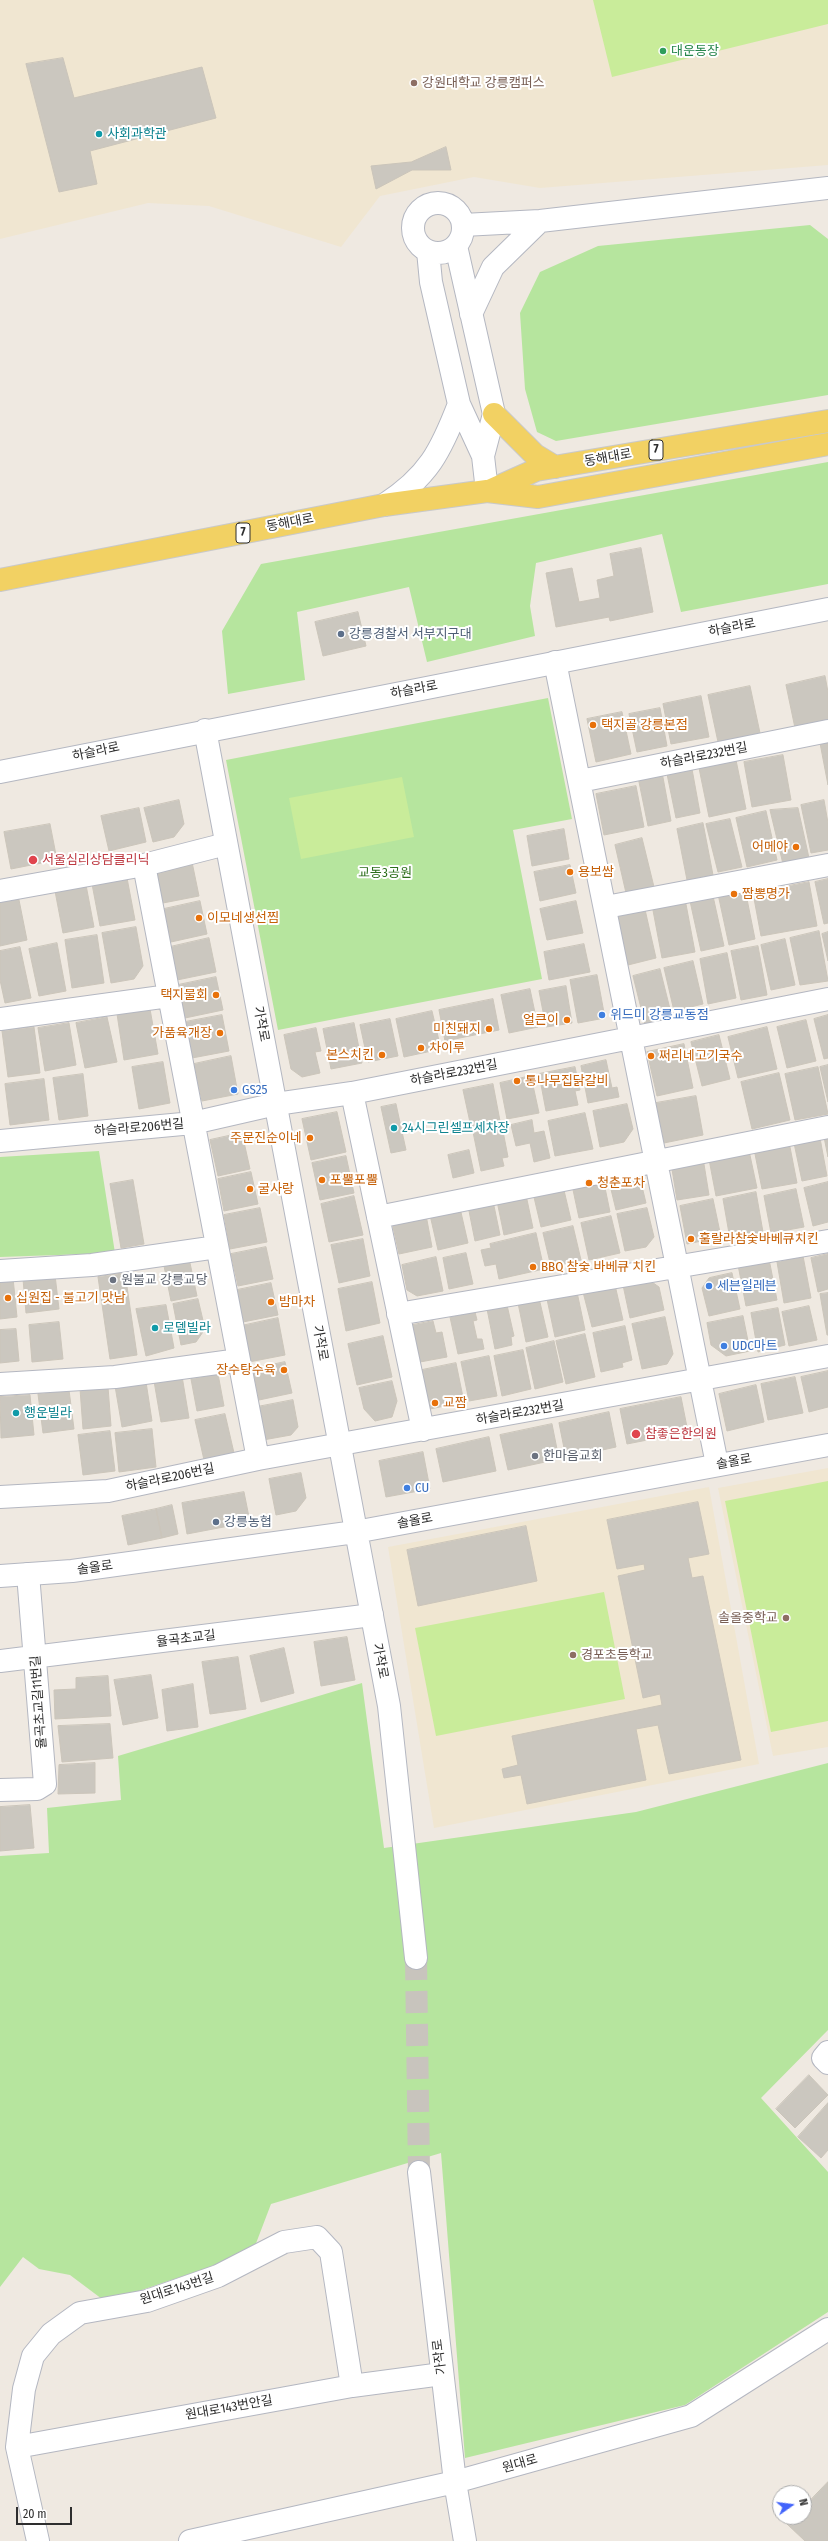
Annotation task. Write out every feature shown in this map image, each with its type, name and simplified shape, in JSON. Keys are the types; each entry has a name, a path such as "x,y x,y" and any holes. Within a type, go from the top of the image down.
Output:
{"main road":[{"path":"494,414 535,455 556,467"},
{"name":"동해대로","path":"487,491 536,470 828,421"},
{"name":"동해대로","path":"0,580 384,505 487,491 538,497 828,444"}],"street":[{"path":"463,225 540,221 824,192"},
{"path":"443,203 456,211 463,225 460,240 456,246 442,253 428,251 417,242 413,229 414,221 422,209 428,205 443,203"},
{"path":"471,314 493,266 540,221"},
{"path":"456,246 494,414 483,456"},
{"path":"428,251 431,282 459,404 483,456 487,491"},
{"path":"384,505 424,474 445,440 459,404"},
{"name":"하슬라로","path":"0,772 205,730 828,609"},
{"path":"556,662 702,1380 717,1464"},
{"name":"가작로","path":"205,730 276,1104 338,1446 389,1706 416,1958"},
{"name":"하슬라로232번길","path":"580,781 828,731"},
{"path":"0,891 144,865 226,844"},
{"path":"144,865 258,1459"},
{"path":"606,907 828,865"},
{"path":"0,1018 169,996"},
{"name":"하슬라로232번길","path":"276,1104 352,1093 828,999"},
{"path":"352,1093 423,1430"},
{"name":"하슬라로206번길","path":"0,1141 193,1124 276,1104"},
{"path":"378,1217 828,1127"},
{"path":"398,1314 828,1241"},
{"path":"0,1271 92,1265 217,1247"},
{"name":"하슬라로232번길","path":"338,1446 828,1356"},
{"path":"0,1384 115,1376 238,1360"},
{"name":"솔올로","path":"0,1576 72,1571 355,1532 717,1464 828,1445"},
{"name":"하슬라로206번길","path":"0,1497 108,1491 258,1459 338,1446"},
{"name":"율곡초교길11번길","path":"0,1790 37,1789 45,1784 36,1656 28,1574"},
{"name":"율곡초교길","path":"0,1660 372,1615"},
{"path":"828,2052 823,2058 828,2063"},
{"name":"가작로","path":"419,2172 455,2482 464,2541"},
{"name":"원대로143번길","path":"38,2541 17,2447 24,2389 33,2356 51,2334 80,2313 147,2301 218,2276 284,2242 317,2238 331,2252 352,2386"},
{"name":"원대로","path":"190,2541 455,2482 692,2416 828,2329"},
{"name":"원대로143번안길","path":"17,2447 352,2386 442,2374"}],"shaded area":[{"name":"강원대학교 강릉캠퍼스","path":"0,0 828,0 828,165 540,188 474,177 380,196 341,247 209,206 148,203 0,239"},
{"name":"솔올중학교","path":"828,1468 828,1747 773,1756 718,1488"},
{"name":"경포초등학교","path":"709,1487 759,1764 434,1828 388,1547"}],"green space":[{"name":"대운동장","path":"593,0 828,0 828,24 612,77"},
{"path":"810,225 828,239 828,395 556,441 537,432 525,389 520,313 540,272 598,246"},
{"path":"828,462 828,584 681,612 662,534 536,563 530,606 535,636 427,662 409,587 297,612 305,680 228,694 222,631 261,564"},
{"name":"교동3공원","path":"548,698 572,819 513,830 542,979 278,1030 226,760"},
{"path":"402,777 414,837 301,859 289,798"},
{"path":"99,1151 115,1253 0,1257 0,1157"},
{"name":"솔올중학교","path":"828,1481 828,1721 771,1732 725,1501"},
{"path":"604,1592 625,1699 436,1736 415,1628"},
{"path":"362,1683 384,1848 636,1812 828,1763 828,2030 761,2098 828,2172 828,2312 685,2405 465,2458 441,2153 271,2204 255,2246 210,2267 106,2302 70,2275 39,2269 23,2257 0,2287 0,1856 49,1853 47,1808 121,1800 118,1756"}],"building":[{"name":"사회과학관","path":"63,58 74,98 202,67 216,118 90,151 97,184 59,192 26,64"},
{"path":"446,147 451,170 412,170 376,189 371,166 411,162"},
{"path":"641,548 653,612 610,621 609,617 556,627 546,573 572,568 579,602 600,598 597,580 614,576 610,554"},
{"name":"강릉경찰서 서부지구대","path":"358,612 366,646 323,656 315,622"},
{"path":"825,676 828,692 828,721 795,728 786,685"},
{"path":"750,686 760,733 718,742 708,695"},
{"path":"701,696 709,737 671,744 663,704"},
{"path":"660,708 667,746 637,752 629,714"},
{"path":"622,712 631,754 596,762 587,719"},
{"path":"828,741 828,785 820,743"},
{"path":"783,755 791,800 752,807 744,762"},
{"path":"736,760 746,809 709,817 699,768"},
{"path":"692,769 700,813 676,818 667,774"},
{"path":"662,772 671,821 648,826 638,777"},
{"path":"636,786 644,827 604,835 596,794"},
{"path":"179,800 184,824 174,837 153,842 144,808"},
{"path":"824,800 828,823 828,850 811,853 801,805"},
{"path":"139,808 146,842 109,851 101,816"},
{"path":"798,808 809,858 783,864 770,810"},
{"path":"766,811 777,860 747,867 736,818"},
{"path":"730,819 742,867 718,872 706,824"},
{"path":"703,823 713,875 687,880 677,829"},
{"path":"50,824 57,860 11,869 4,832"},
{"path":"564,829 569,859 532,866 527,836"},
{"path":"642,838 654,887 626,893 615,845"},
{"path":"192,862 199,896 163,903 156,869"},
{"path":"570,865 576,893 540,901 534,872"},
{"path":"127,878 135,920 100,926 92,884"},
{"path":"828,879 828,923 824,924 815,882"},
{"path":"809,882 817,926 761,936 753,893"},
{"path":"86,885 94,927 63,933 55,891"},
{"path":"745,889 755,939 729,945 718,894"},
{"path":"18,895 27,940 0,946 0,899"},
{"path":"713,896 724,946 701,951 690,901"},
{"path":"685,899 695,952 662,958 652,905"},
{"path":"200,901 207,934 171,942 164,909"},
{"path":"576,901 583,933 547,940 540,909"},
{"path":"644,905 656,958 628,965 616,912"},
{"path":"136,927 143,966 134,979 111,983 102,933"},
{"path":"819,931 828,981 800,985 790,938"},
{"path":"828,932 828,961 822,934"},
{"path":"97,935 104,983 72,988 65,940"},
{"path":"209,938 216,972 177,980 170,947"},
{"path":"785,939 795,985 771,990 761,945"},
{"path":"57,943 66,991 39,996 29,949"},
{"path":"584,944 590,972 549,980 544,952"},
{"path":"758,946 767,995 741,1000 731,951"},
{"path":"20,947 31,998 5,1003 0,980 0,951"},
{"path":"727,953 736,998 708,1004 700,959"},
{"path":"693,961 703,1004 674,1011 664,968"},
{"path":"660,969 672,1017 645,1024 633,976"},
{"path":"597,975 605,1018 578,1023 570,980"},
{"path":"216,977 223,1010 185,1018 178,985"},
{"path":"566,986 572,1023 546,1027 539,991"},
{"path":"530,989 538,1027 509,1033 501,995"},
{"path":"493,999 499,1030 445,1041 439,1010"},
{"path":"150,1009 158,1054 124,1060 117,1014"},
{"path":"432,1011 441,1049 404,1057 396,1019"},
{"path":"222,1015 229,1051 192,1058 185,1022"},
{"path":"828,1015 828,1058 824,1059 814,1019"},
{"path":"107,1017 117,1062 85,1068 76,1023"},
{"path":"390,1019 398,1056 368,1062 360,1025"},
{"path":"806,1020 816,1061 787,1068 777,1027"},
{"path":"69,1023 76,1065 45,1071 38,1028"},
{"path":"354,1023 362,1063 331,1069 323,1029"},
{"path":"34,1027 40,1073 8,1077 2,1031"},
{"path":"767,1027 777,1069 738,1078 728,1037"},
{"path":"316,1028 321,1051 315,1052 320,1073 302,1077 291,1069 284,1035"},
{"path":"719,1035 730,1079 702,1086 691,1042"},
{"path":"684,1044 693,1088 657,1096 647,1052"},
{"path":"231,1056 238,1094 202,1101 194,1064"},
{"path":"606,1060 612,1088 617,1087 619,1097 588,1103 581,1066"},
{"path":"163,1062 170,1103 139,1109 132,1067"},
{"path":"828,1065 828,1102 820,1067"},
{"path":"575,1067 580,1090 575,1091 578,1105 546,1111 539,1074"},
{"path":"818,1067 828,1114 795,1120 785,1074"},
{"path":"779,1073 790,1120 752,1129 741,1082"},
{"path":"83,1074 88,1116 59,1120 53,1078"},
{"path":"531,1076 539,1113 507,1119 500,1083"},
{"path":"44,1079 49,1120 10,1125 5,1084"},
{"path":"493,1084 500,1121 471,1127 463,1090"},
{"path":"696,1096 703,1135 664,1143 656,1103"},
{"name":"24시그린셀프세차장","path":"396,1104 406,1150 391,1153 381,1107"},
{"path":"627,1104 633,1129 624,1142 600,1147 593,1111"},
{"path":"337,1112 346,1152 311,1160 302,1119"},
{"path":"585,1113 593,1149 555,1156 548,1121"},
{"path":"532,1120 534,1133 544,1131 550,1158 534,1162 530,1143 516,1146 511,1125"},
{"path":"502,1126 508,1157 502,1158 504,1166 481,1171 473,1132"},
{"path":"242,1133 250,1169 218,1176 210,1140"},
{"path":"828,1136 828,1157 824,1137"},
{"path":"820,1138 827,1176 802,1181 794,1143"},
{"path":"789,1142 797,1183 762,1189 754,1149"},
{"path":"748,1146 757,1188 716,1196 708,1154"},
{"path":"469,1150 474,1173 453,1178 448,1155"},
{"path":"346,1156 354,1193 320,1200 312,1163"},
{"path":"703,1158 709,1195 677,1200 671,1163"},
{"path":"251,1172 258,1204 224,1211 218,1179"},
{"path":"631,1172 640,1178 646,1203 616,1210 608,1177"},
{"path":"603,1178 610,1212 579,1218 572,1185"},
{"path":"133,1180 144,1244 121,1248 110,1184"},
{"path":"828,1182 828,1222 813,1226 804,1188"},
{"path":"563,1186 571,1220 541,1227 533,1193"},
{"path":"796,1189 804,1227 771,1233 764,1196"},
{"path":"756,1192 763,1232 730,1239 723,1199"},
{"path":"526,1195 533,1228 504,1235 497,1201"},
{"path":"354,1196 363,1235 329,1242 321,1204"},
{"path":"713,1199 721,1237 687,1244 680,1206"},
{"path":"493,1201 500,1235 475,1241 468,1206"},
{"path":"260,1208 267,1242 230,1249 224,1215"},
{"path":"460,1208 468,1243 438,1250 430,1215"},
{"path":"647,1208 654,1237 646,1247 625,1251 617,1214"},
{"path":"426,1215 432,1247 399,1254 392,1222"},
{"path":"611,1216 620,1253 589,1260 581,1223"},
{"path":"573,1226 581,1260 551,1267 543,1233"},
{"path":"536,1233 544,1269 499,1279 496,1264 485,1266 481,1250 491,1248 490,1244"},
{"path":"363,1239 370,1276 339,1283 331,1245"},
{"path":"266,1247 273,1279 238,1286 231,1254"},
{"path":"466,1253 473,1284 449,1289 443,1258"},
{"path":"828,1254 828,1289 818,1292 811,1258"},
{"path":"183,1256 190,1263 197,1296 171,1301 163,1261"},
{"path":"803,1256 811,1298 784,1303 777,1262"},
{"path":"436,1257 443,1291 417,1296 407,1290 402,1265"},
{"path":"769,1259 777,1300 746,1306 738,1265"},
{"path":"125,1273 137,1355 110,1359 98,1277"},
{"path":"732,1273 740,1309 709,1316 702,1288 709,1278"},
{"path":"55,1275 59,1309 26,1313 23,1279"},
{"name":"십원집 - 불고기 맛남","path":"13,1278 17,1317 0,1319 0,1279"},
{"path":"649,1280 659,1287 664,1310 630,1318 623,1285"},
{"path":"372,1282 380,1323 346,1331 338,1289"},
{"path":"271,1283 278,1315 243,1322 237,1290"},
{"path":"615,1285 623,1320 592,1327 583,1292"},
{"path":"577,1292 585,1330 555,1337 547,1299"},
{"path":"828,1293 828,1335 827,1335 820,1294"},
{"path":"539,1298 548,1337 526,1342 518,1303"},
{"path":"198,1299 205,1329 196,1342 181,1345 173,1304"},
{"name":"로뎀빌라","path":"166,1305 174,1348 146,1356 136,1309"},
{"path":"507,1305 514,1336 511,1337 512,1345 495,1349 487,1309"},
{"path":"809,1306 817,1340 789,1346 782,1312"},
{"path":"778,1308 785,1345 758,1352 751,1313"},
{"path":"475,1312 477,1320 473,1321 477,1339 482,1339 484,1349 458,1354 450,1317"},
{"path":"743,1316 750,1351 726,1356 711,1345 707,1323"},
{"path":"665,1317 673,1354 667,1364 642,1369 632,1324"},
{"path":"278,1318 285,1355 249,1362 241,1326"},
{"path":"433,1321 436,1333 442,1332 447,1357 420,1362 413,1325"},
{"path":"59,1322 63,1359 32,1362 29,1325"},
{"path":"625,1326 632,1360 622,1363 623,1367 601,1372 593,1333"},
{"path":"16,1329 19,1361 0,1363 0,1330"},
{"path":"585,1334 595,1377 566,1384 556,1341"},
{"path":"383,1336 392,1377 357,1385 348,1344"},
{"path":"554,1341 563,1382 535,1389 526,1348"},
{"path":"523,1350 531,1389 502,1396 494,1356"},
{"path":"489,1356 497,1396 469,1401 461,1362"},
{"path":"285,1362 292,1393 259,1400 253,1369"},
{"path":"456,1363 464,1402 430,1409 422,1370"},
{"path":"828,1371 828,1407 809,1412 801,1377"},
{"path":"218,1374 224,1406 197,1411 191,1379"},
{"path":"182,1376 189,1418 161,1422 154,1381"},
{"path":"795,1377 803,1413 768,1420 761,1384"},
{"path":"392,1381 397,1401 392,1417 375,1421 364,1409 359,1388"},
{"path":"146,1382 152,1421 122,1427 115,1386"},
{"path":"756,1385 764,1422 727,1431 719,1394"},
{"path":"108,1387 111,1426 83,1429 80,1389"},
{"path":"69,1390 74,1429 43,1433 38,1394"},
{"name":"행운빌라","path":"30,1395 34,1435 1,1438 0,1397"},
{"path":"681,1397 688,1432 627,1444 620,1409"},
{"path":"293,1400 298,1427 291,1435 263,1440 257,1407"},
{"path":"609,1412 616,1447 566,1458 559,1423"},
{"path":"225,1414 234,1453 204,1460 195,1420"},
{"path":"552,1424 559,1459 508,1470 500,1435"},
{"path":"152,1429 156,1467 119,1472 115,1433"},
{"path":"110,1431 115,1471 83,1475 78,1435"},
{"path":"489,1437 496,1471 443,1482 436,1449"},
{"path":"423,1452 430,1489 386,1497 379,1461"},
{"path":"301,1473 306,1498 296,1511 276,1515 269,1479"},
{"path":"244,1492 250,1522 187,1534 182,1503"},
{"path":"698,1502 709,1554 688,1558 692,1578 703,1576 741,1760 669,1774 658,1725 636,1729 646,1780 527,1804 521,1775 504,1778 502,1769 518,1765 512,1736 662,1705 660,1694 643,1698 618,1576 645,1570 644,1564 617,1569 607,1520"},
{"path":"172,1505 178,1534 162,1538 156,1509"},
{"path":"156,1509 162,1538 128,1545 122,1516"},
{"path":"526,1526 537,1581 418,1606 407,1550"},
{"path":"347,1637 355,1680 321,1686 314,1642"},
{"path":"284,1648 294,1693 261,1702 250,1656"},
{"path":"238,1657 246,1709 210,1714 202,1662"},
{"path":"151,1675 158,1718 123,1725 114,1680"},
{"path":"108,1676 111,1716 55,1719 54,1690 76,1689 76,1678"},
{"path":"193,1684 198,1727 167,1731 162,1690"},
{"path":"110,1724 113,1758 62,1762 58,1726"},
{"path":"95,1763 95,1793 58,1794 59,1765"},
{"path":"30,1805 34,1848 0,1851 0,1807"},
{"path":"809,2075 828,2095 795,2128 776,2109"},
{"path":"828,2103 828,2150 821,2158 798,2137"},
{"path":"828,2482 828,2541 805,2541 788,2525 812,2525 812,2499"}],"tunnel":[{"path":"416,1958 419,2172"}],"place":[{"name":"대운동장","path":"663,51"},
{"name":"강원대학교 강릉캠퍼스","path":"414,83"},
{"name":"사회과학관","path":"99,134"},
{"name":"강릉경찰서 서부지구대","path":"341,634"},
{"name":"택지골 강릉본점","path":"593,725"},
{"name":"어메야","path":"796,847"},
{"name":"서울심리상담클리닉","path":"33,860"},
{"name":"용보쌈","path":"570,872"},
{"name":"짬뽕명가","path":"734,894"},
{"name":"이모네생선찜","path":"199,918"},
{"name":"택지물회","path":"216,995"},
{"name":"위드미 강릉교동점","path":"602,1015"},
{"name":"얼큰이","path":"567,1020"},
{"name":"미친돼지","path":"489,1029"},
{"name":"가품육개장","path":"220,1033"},
{"name":"차이루","path":"421,1048"},
{"name":"본스치킨","path":"382,1055"},
{"name":"쩌리네고기국수","path":"651,1056"},
{"name":"통나무집닭갈비","path":"517,1081"},
{"name":"GS25","path":"234,1090"},
{"name":"24시그린셀프세차장","path":"394,1128"},
{"name":"주문진순이네","path":"310,1138"},
{"name":"포뿔포뿔","path":"322,1180"},
{"name":"청춘포차","path":"589,1183"},
{"name":"굴사랑","path":"250,1189"},
{"name":"훌랄라참숯바베큐치킨","path":"691,1239"},
{"name":"BBQ 참숯 바베큐 치킨","path":"533,1267"},
{"name":"원불교 강릉교당","path":"113,1280"},
{"name":"세븐일레븐","path":"709,1286"},
{"name":"십원집 - 불고기 맛남","path":"8,1298"},
{"name":"밤마차","path":"271,1302"},
{"name":"로뎀빌라","path":"155,1328"},
{"name":"UDC마트","path":"724,1346"},
{"name":"장수탕수육","path":"284,1370"},
{"name":"교짬","path":"435,1403"},
{"name":"행운빌라","path":"16,1413"},
{"name":"참좋은한의원","path":"636,1434"},
{"name":"한마음교회","path":"535,1456"},
{"name":"CU","path":"407,1488"},
{"name":"강릉농협","path":"216,1522"},
{"name":"솔올중학교","path":"786,1618"},
{"name":"경포초등학교","path":"573,1655"}]}
